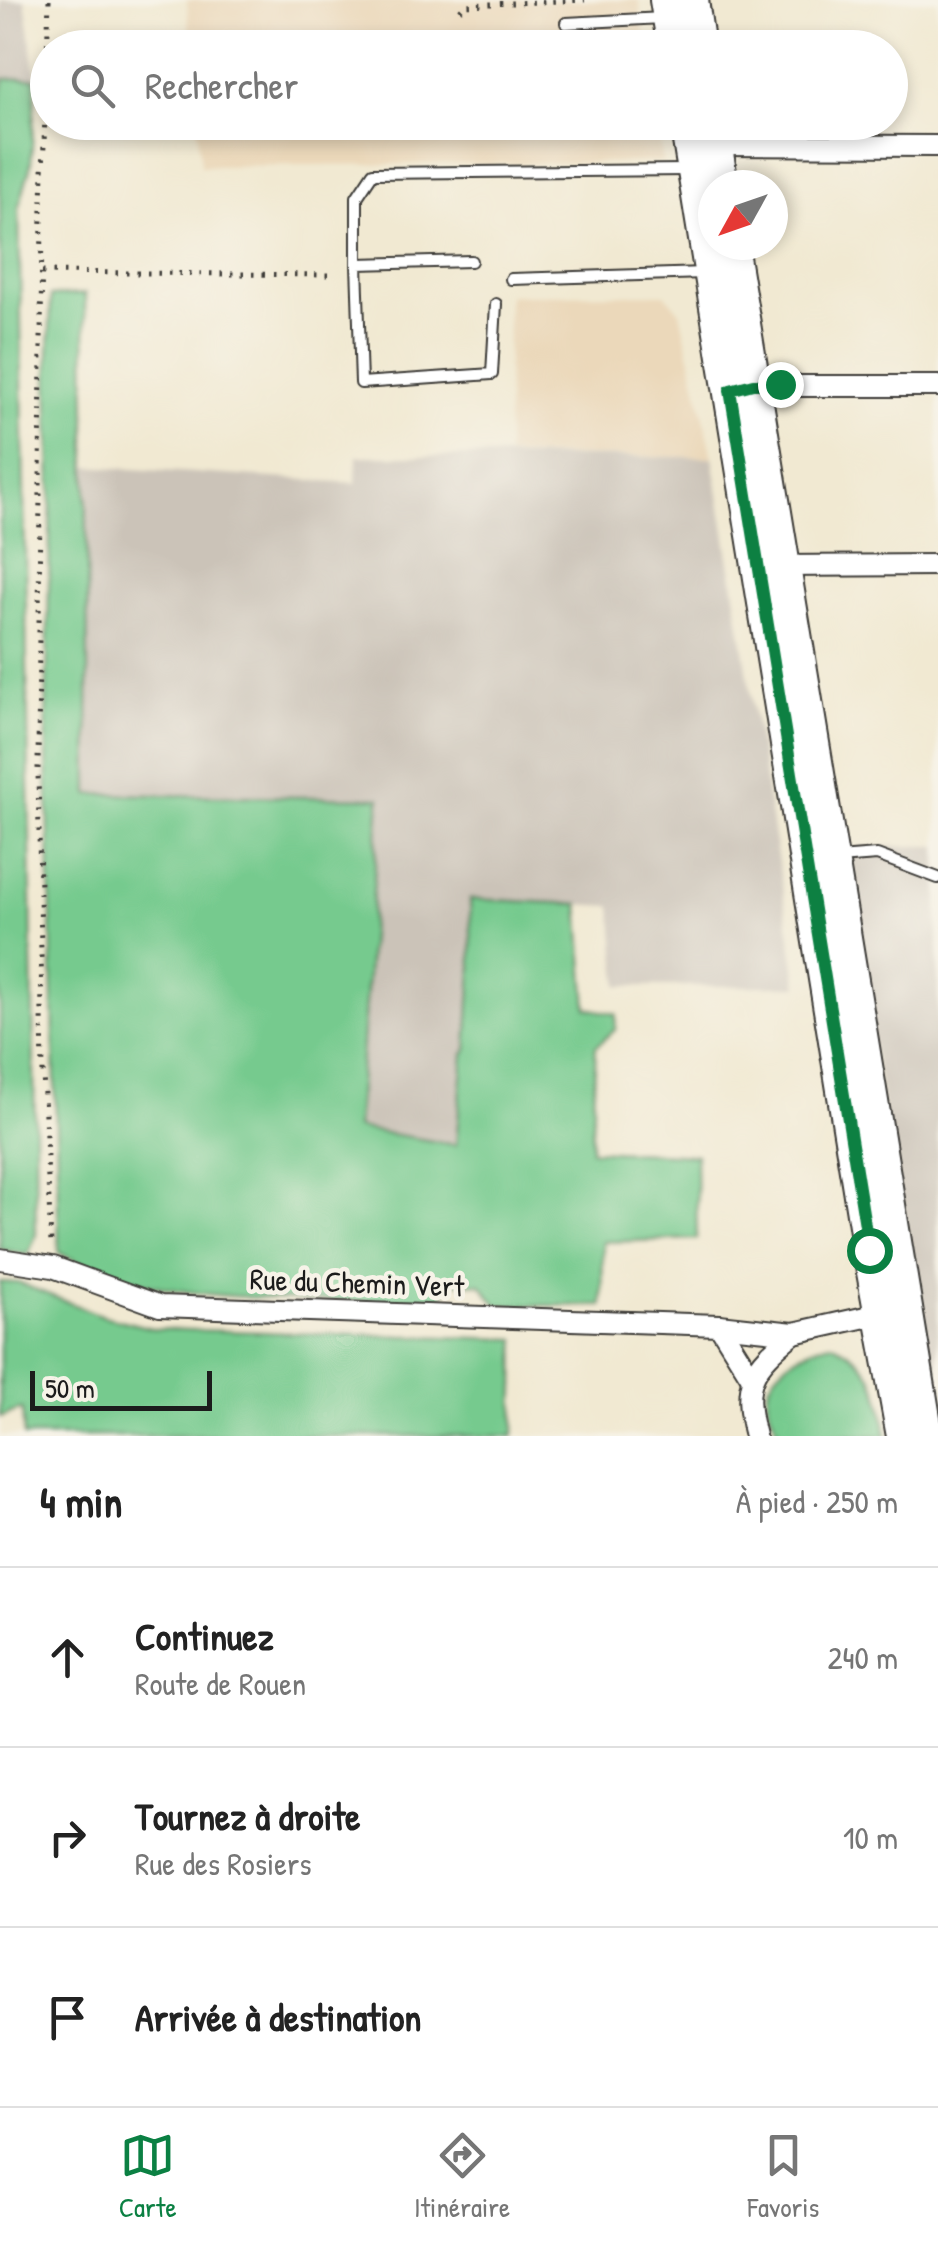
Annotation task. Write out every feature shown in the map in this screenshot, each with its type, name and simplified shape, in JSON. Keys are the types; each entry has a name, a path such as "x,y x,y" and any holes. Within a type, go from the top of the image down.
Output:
{"main road":[{"path":"705,151 893,1311 903,1436"},
{"path":"893,1311 927,1436"}],"street":[{"path":"705,151 938,146"},
{"path":"741,387 938,386"},
{"path":"771,566 938,566"},
{"name":"Rue du Chemin Vert","path":"0,1259 53,1267 160,1306 720,1325 794,1333 893,1311"},
{"path":"720,1325 752,1378"},
{"path":"755,1436 747,1406 752,1378 771,1352 794,1333"}],"lane":[{"path":"566,23 682,21"},
{"path":"496,304 492,374 361,383 357,197 373,173 705,151"},
{"path":"357,264 470,262"},
{"path":"511,279 726,263"},
{"path":"819,860 876,855 938,878"}],"path":[{"path":"47,30 48,0"},
{"path":"460,10 465,5 585,0"},
{"path":"45,140 38,830 53,1267"},
{"path":"42,272 329,275"}],"shaded area":[{"path":"0,0 25,0 30,78 4,79 0,102"},
{"path":"187,0 639,0 643,30 189,30"},
{"path":"199,140 660,140 663,162 201,166"},
{"path":"665,294 680,312 713,457 507,455 508,295"},
{"path":"357,456 713,457 798,986 619,986 612,906 470,899 472,968 456,1145 355,1128 380,799 89,794 85,466 356,483"},
{"path":"938,846 938,1420 838,847"}],"green space":[{"path":"30,78 32,140 31,164 19,207 36,1235 28,1255 0,1249 0,102 4,79"},
{"path":"85,294 89,794 380,798 356,1128 456,1145 472,968 470,899 579,904 587,1008 616,1014 615,1030 596,1046 591,1150 696,1155 697,1239 603,1242 602,1306 497,1305 481,1284 450,1282 439,1302 206,1294 119,1277 59,1253 46,717 51,489 48,378 51,296"},
{"path":"0,1282 19,1283 103,1316 155,1329 516,1339 514,1436 24,1436 22,1409 0,1417"},
{"path":"831,1343 857,1359 873,1380 887,1436 780,1436 768,1405 771,1382 797,1356"}],"route":[{"path":"780,384 753,384 730,390 869,1250"}]}
